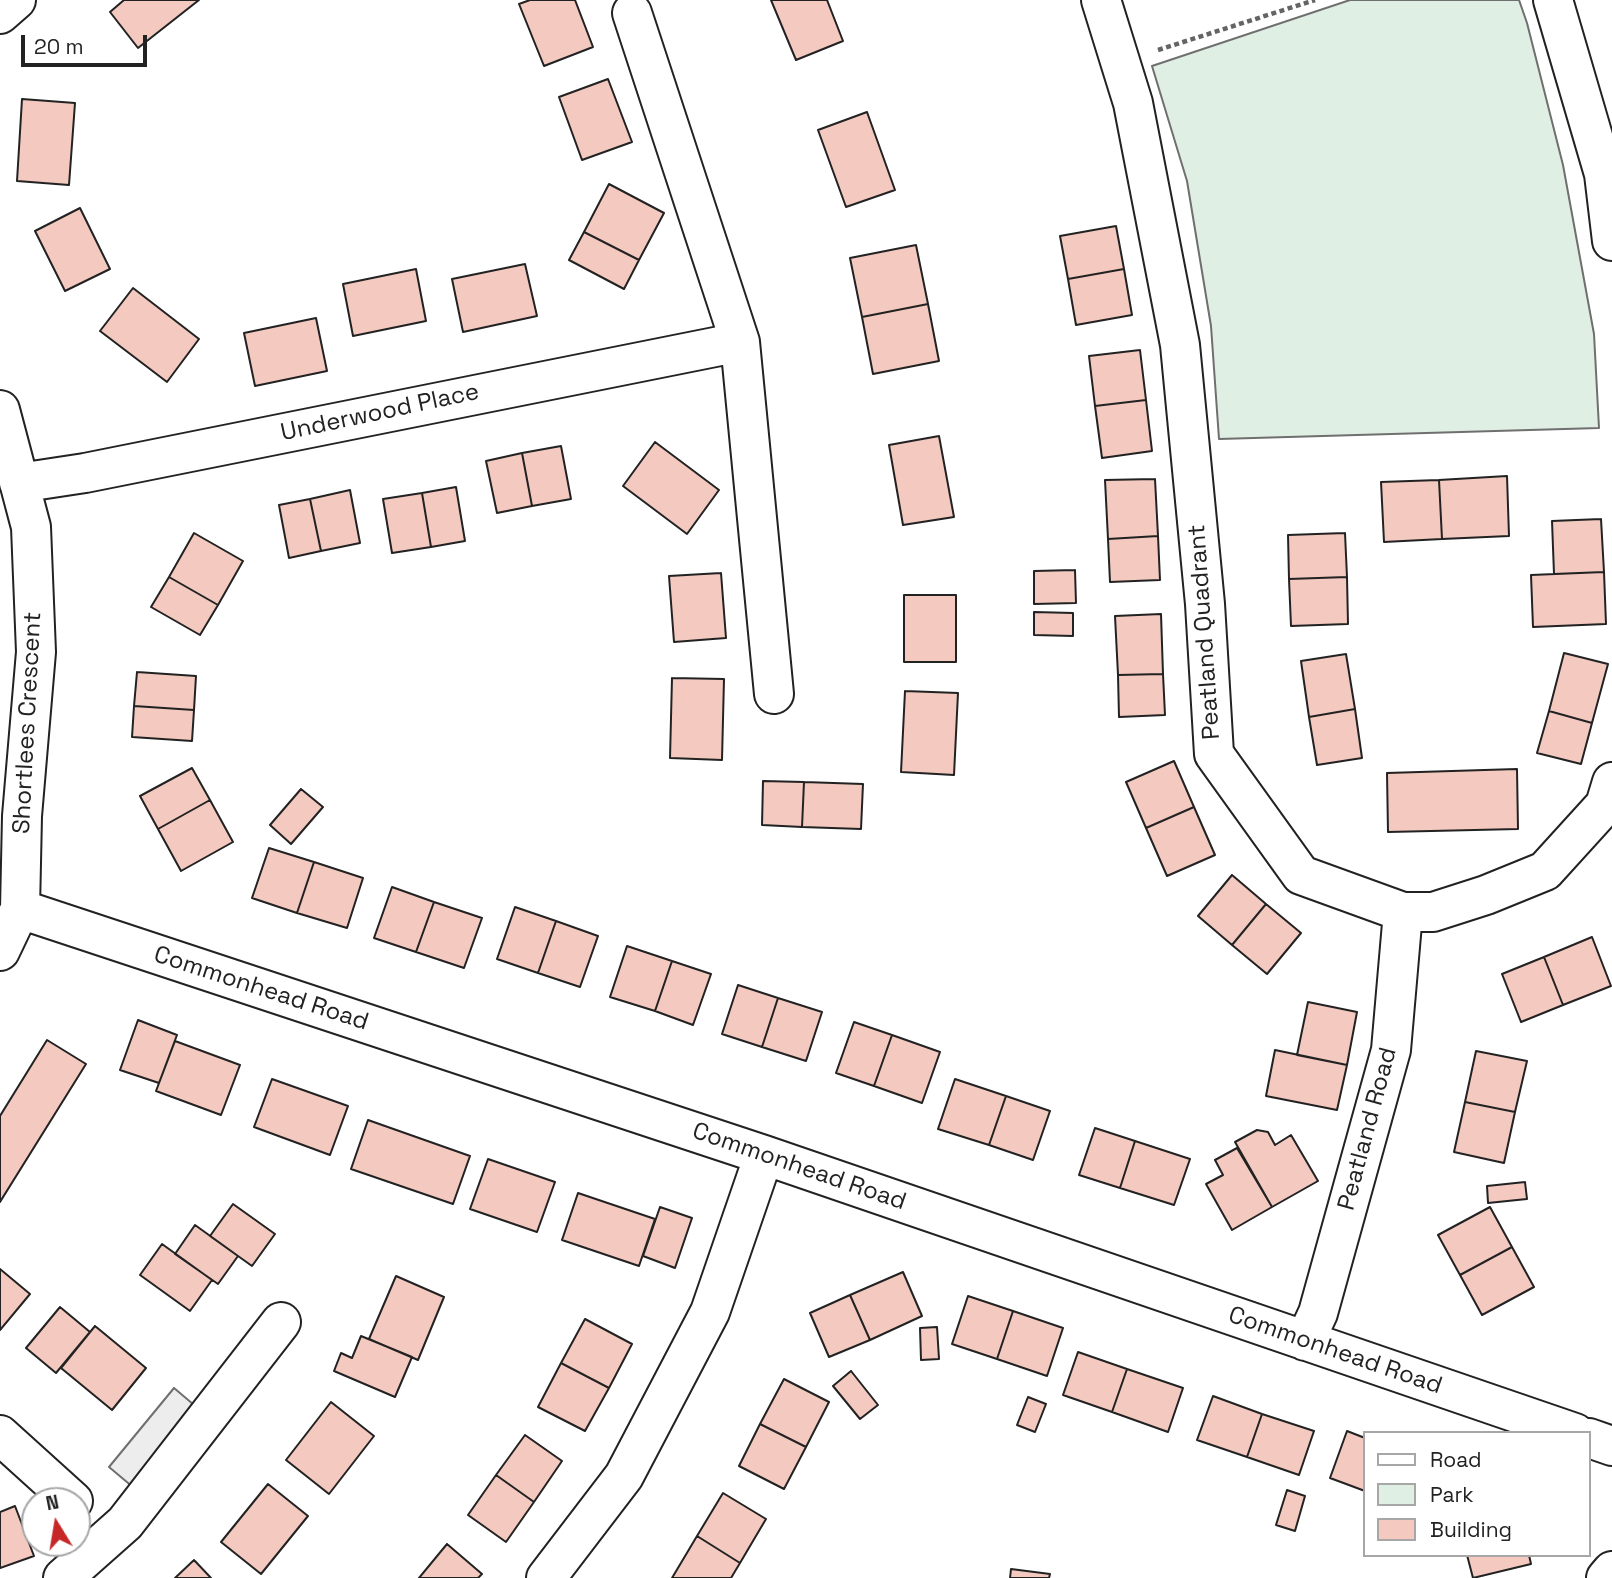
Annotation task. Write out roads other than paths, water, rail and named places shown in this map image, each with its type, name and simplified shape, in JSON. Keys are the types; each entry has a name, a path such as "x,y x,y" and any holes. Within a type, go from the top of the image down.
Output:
{"street":[{"path":"0,14 16,0"},
{"name":"Peatland Quadrant","path":"1101,0 1133,103 1180,345 1205,604 1214,754 1301,875 1403,912 1433,912 1486,895 1545,871 1605,805 1612,782"},
{"path":"1553,0 1604,174 1612,241"},
{"path":"632,13 740,342 774,694"},
{"name":"Underwood Place","path":"19,483 85,473 740,342"},
{"name":"Shortlees Crescent","path":"0,410 31,527 36,652 22,816 20,909 0,951"},
{"name":"Commonhead Road","path":"20,909 764,1155 1569,1431"},
{"name":"Peatland Road","path":"1305,1340 1318,1313 1391,1050 1403,912"},
{"path":"546,1578 624,1476 710,1312 764,1155"},
{"path":"63,1578 125,1523 281,1322"},
{"path":"0,1435 57,1487"},
{"path":"1591,1439 1612,1446"},
{"path":"91,1517 112,1535"},
{"path":"1606,1578 1612,1571"}]}
